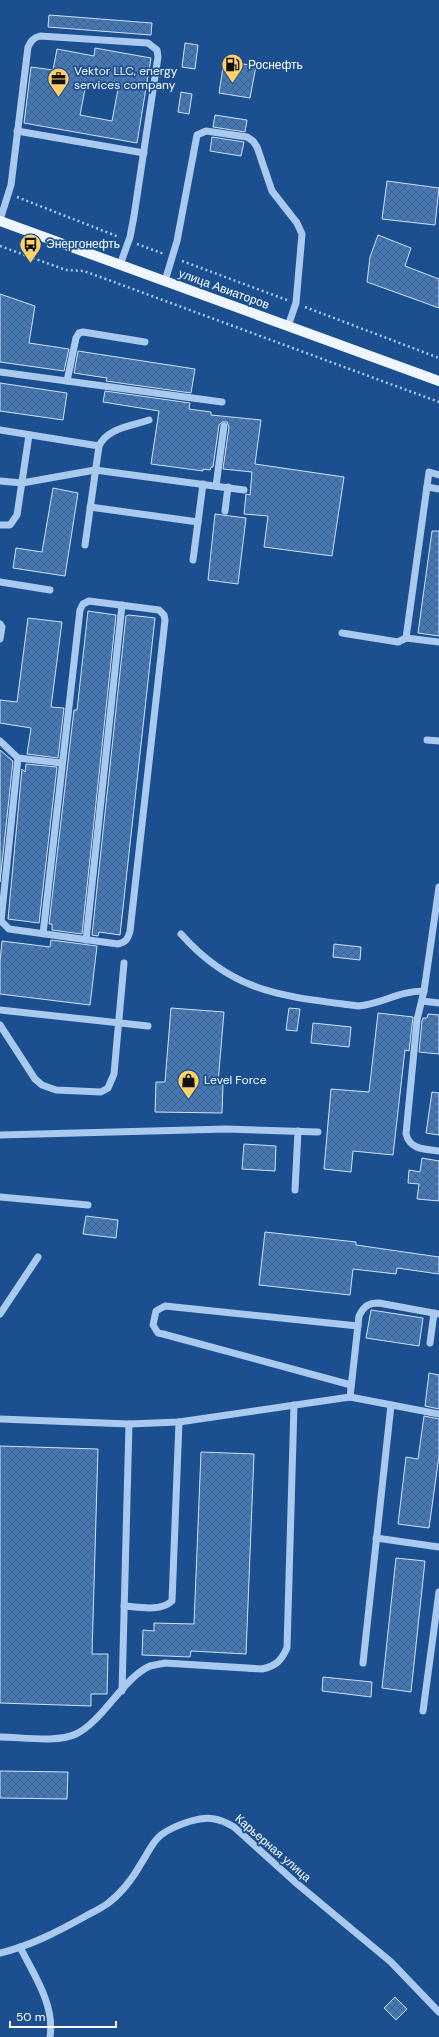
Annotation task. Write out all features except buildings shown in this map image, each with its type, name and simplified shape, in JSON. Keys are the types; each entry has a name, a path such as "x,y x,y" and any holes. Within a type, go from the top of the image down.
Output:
{"main road":[{"name":"улица Авиаторов","path":"0,221 439,381"}],"street":[{"path":"0,221 8,194 28,47 34,38 40,36 148,43 157,50 158,57 129,240 120,265"},
{"path":"17,131 144,152"},
{"path":"165,281 173,258 197,135 206,131 247,137 257,147 272,191 297,222 302,234 296,303 288,326"},
{"path":"67,381 76,338 79,333 84,332 145,342"},
{"path":"0,372 222,402"},
{"path":"85,545 99,446 103,438 110,432 149,420"},
{"path":"216,486 224,426"},
{"path":"0,430 99,446"},
{"path":"0,525 10,525 15,521 29,435"},
{"path":"0,481 22,483 95,470 244,490"},
{"path":"406,638 429,472 439,475"},
{"path":"193,560 203,484"},
{"path":"427,487 439,489"},
{"path":"225,511 228,488"},
{"path":"90,507 198,522"},
{"path":"0,582 50,590"},
{"path":"18,758 1,921 9,929 43,934 86,940 118,944 128,938 130,931 164,628 164,615 159,610 89,601 83,604 80,610 43,934"},
{"path":"86,940 122,605"},
{"path":"0,624 2,627 0,639"},
{"path":"342,633 398,642 406,638 439,642"},
{"path":"427,740 439,741"},
{"path":"0,741 18,758 62,763"},
{"path":"439,887 424,992 417,1020 406,1134 412,1145 439,1151"},
{"path":"181,934 198,954 212,965 262,990 285,996 358,1006 368,1005 410,991 424,992"},
{"path":"0,1025 35,1079 42,1085 56,1090 101,1092 108,1088 114,1074 124,963"},
{"path":"422,1001 439,1003"},
{"path":"0,1010 148,1026"},
{"path":"0,1135 228,1129 318,1132"},
{"path":"295,1190 298,1131"},
{"path":"0,1197 88,1205"},
{"path":"0,1314 38,1257"},
{"path":"350,1397 358,1326 363,1308 370,1303 436,1313 430,1343"},
{"path":"351,1385 158,1333 153,1326 156,1311 165,1306 358,1326"},
{"path":"0,1420 129,1424 179,1422 350,1397 439,1414"},
{"path":"0,1736 60,1738 76,1734 90,1724 138,1674 150,1666 165,1664 262,1668 274,1666 282,1659 286,1648 294,1405"},
{"path":"363,1663 390,1405"},
{"path":"124,1606 160,1608 167,1606 172,1601 179,1422"},
{"path":"122,1691 129,1424"},
{"path":"376,1538 439,1547"},
{"path":"423,1711 439,1592"},
{"name":"Карьерная улица","path":"0,1953 20,1947 56,1932 107,1905 120,1893 132,1878 151,1846 161,1835 177,1826 212,1817 223,1820 234,1827 295,1882 391,1962 439,2012"},
{"path":"20,1947 48,2005 51,2016 50,2037"}],"path":[{"path":"8,194 439,358"},
{"path":"0,246 66,270 84,271 439,402"}],"place":[{"name":"Роснефть","path":"233,84"},
{"name":"Vektor LLC, energy services company","path":"58,98"},
{"name":"Энергонефть","path":"31,264"},
{"name":"Level Force","path":"189,1100"}]}
